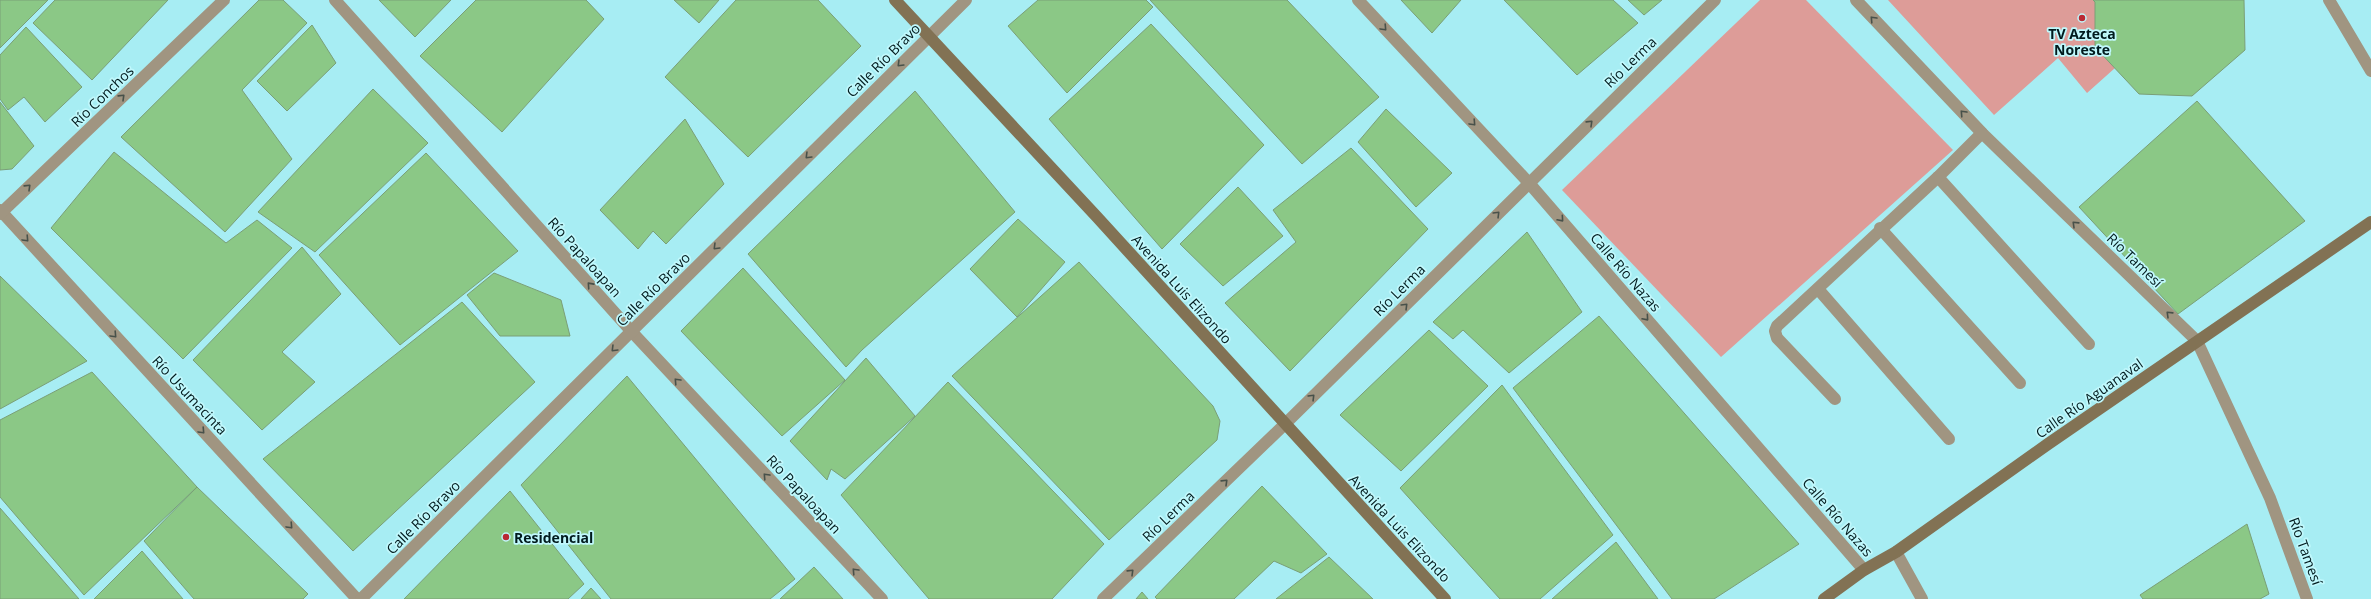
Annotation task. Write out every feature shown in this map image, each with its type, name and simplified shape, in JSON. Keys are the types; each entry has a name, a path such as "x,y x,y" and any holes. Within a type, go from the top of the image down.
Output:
{"street":[{"name":"Río Conchos","path":"1,212 224,0"},
{"name":"Río Papaloapan","path":"335,0 632,332 882,599"},
{"name":"Avenida Luis Elizondo","path":"896,0 1097,217 1284,425 1445,599"},
{"name":"Calle Río Bravo","path":"361,599 966,0"},
{"name":"Calle Río Nazas","path":"1358,0 1529,183 1864,570"},
{"name":"Río Lerma","path":"1103,599 1284,425 1715,0"},
{"name":"Río Tamesí","path":"1856,0 1982,133 2197,341 2270,498 2307,599"},
{"path":"2329,0 2371,71"},
{"path":"1835,399 1777,338 1775,331 1777,326 1982,133"},
{"path":"1938,176 2089,344"},
{"name":"Río Usumacinta","path":"1,212 357,599"},
{"name":"Calle Río Aguanaval","path":"1824,599 1864,570 1896,552 2197,341 2371,222"},
{"path":"1880,228 2020,383"},
{"path":"1818,289 1949,439"},
{"name":"Calle Río Nazas","path":"1896,552 1922,599"}],"shaded area":[{"path":"1760,0 1806,0 1953,150 1721,357 1562,190"},
{"path":"1888,0 2093,0 2095,2 2095,47 2115,68 2087,93 2058,58 1994,115"}],"building":[{"path":"0,0 48,0 0,48"},
{"path":"55,0 168,0 92,80 33,23"},
{"path":"259,0 283,0 307,23 242,90 292,159 225,232 121,137"},
{"path":"379,0 451,0 415,37"},
{"path":"476,0 586,0 604,19 502,132 420,56"},
{"path":"674,0 719,0 699,23"},
{"path":"736,0 818,0 861,46 748,157 665,77"},
{"path":"1038,0 1146,0 1153,7 1067,93 1008,26"},
{"path":"1150,0 1287,0 1379,97 1302,164"},
{"path":"1401,0 1461,0 1432,33"},
{"path":"1504,0 1613,0 1638,23 1577,75"},
{"path":"1628,0 1662,0 1644,15"},
{"path":"2093,0 2244,0 2245,50 2192,96 2139,94 2095,47 2095,2"},
{"path":"1151,24 1264,145 1162,249 1049,119"},
{"path":"312,25 336,63 287,111 257,81"},
{"path":"26,27 82,87 45,122 24,97 8,110 0,99 0,55"},
{"path":"373,89 428,143 315,252 258,212"},
{"path":"915,91 1015,212 862,350 846,367 748,254"},
{"path":"2197,101 2305,221 2178,314 2079,207"},
{"path":"0,102 34,146 12,169 0,170"},
{"path":"1386,109 1452,173 1416,207 1358,142"},
{"path":"685,119 724,184 666,244 653,231 638,249 600,210"},
{"path":"1351,148 1428,229 1290,371 1225,303 1296,242 1273,210"},
{"path":"114,152 226,243 257,220 292,248 183,359 51,228"},
{"path":"426,153 518,251 400,345 319,255"},
{"path":"1238,187 1283,236 1223,286 1180,244"},
{"path":"1018,219 1065,262 1017,317 970,269"},
{"path":"1527,232 1582,312 1509,373 1463,330 1453,339 1433,322"},
{"path":"302,247 341,294 282,352 315,382 262,430 193,360"},
{"path":"1079,262 1213,406 1220,421 1217,440 1109,540 952,376"},
{"path":"743,268 845,380 782,436 681,331"},
{"path":"494,273 561,300 570,336 500,336 467,295"},
{"path":"0,276 87,361 0,409"},
{"path":"462,302 535,382 353,551 263,459"},
{"path":"1599,316 1799,544 1714,599 1672,599 1513,388"},
{"path":"1429,330 1488,386 1401,471 1340,415"},
{"path":"866,358 915,416 845,479 831,469 827,480 790,441"},
{"path":"92,372 197,487 84,595 0,497 0,420"},
{"path":"627,376 795,579 770,599 611,599 521,485"},
{"path":"948,382 1104,544 1052,599 929,599 841,495"},
{"path":"1502,385 1613,535 1540,599 1500,599 1400,488"},
{"path":"1262,486 1327,554 1301,573 1274,561 1234,599 1157,599 1155,597"},
{"path":"197,487 308,594 303,599 194,599 144,541"},
{"name":"Residencial","path":"510,491 584,584 568,599 404,599"},
{"path":"0,508 79,599 0,599"},
{"path":"2247,524 2269,594 2260,599 2143,599 2140,595"},
{"path":"1616,542 1658,599 1552,599"},
{"path":"142,551 183,599 94,599"},
{"path":"1329,557 1373,599 1276,599"},
{"path":"814,567 843,599 780,599"},
{"path":"591,588 601,599 581,599"},
{"path":"1142,592 1148,599 1136,599"}],"place":[{"name":"TV Azteca Noreste","path":"2082,18"},
{"name":"Residencial","path":"506,537"}]}
